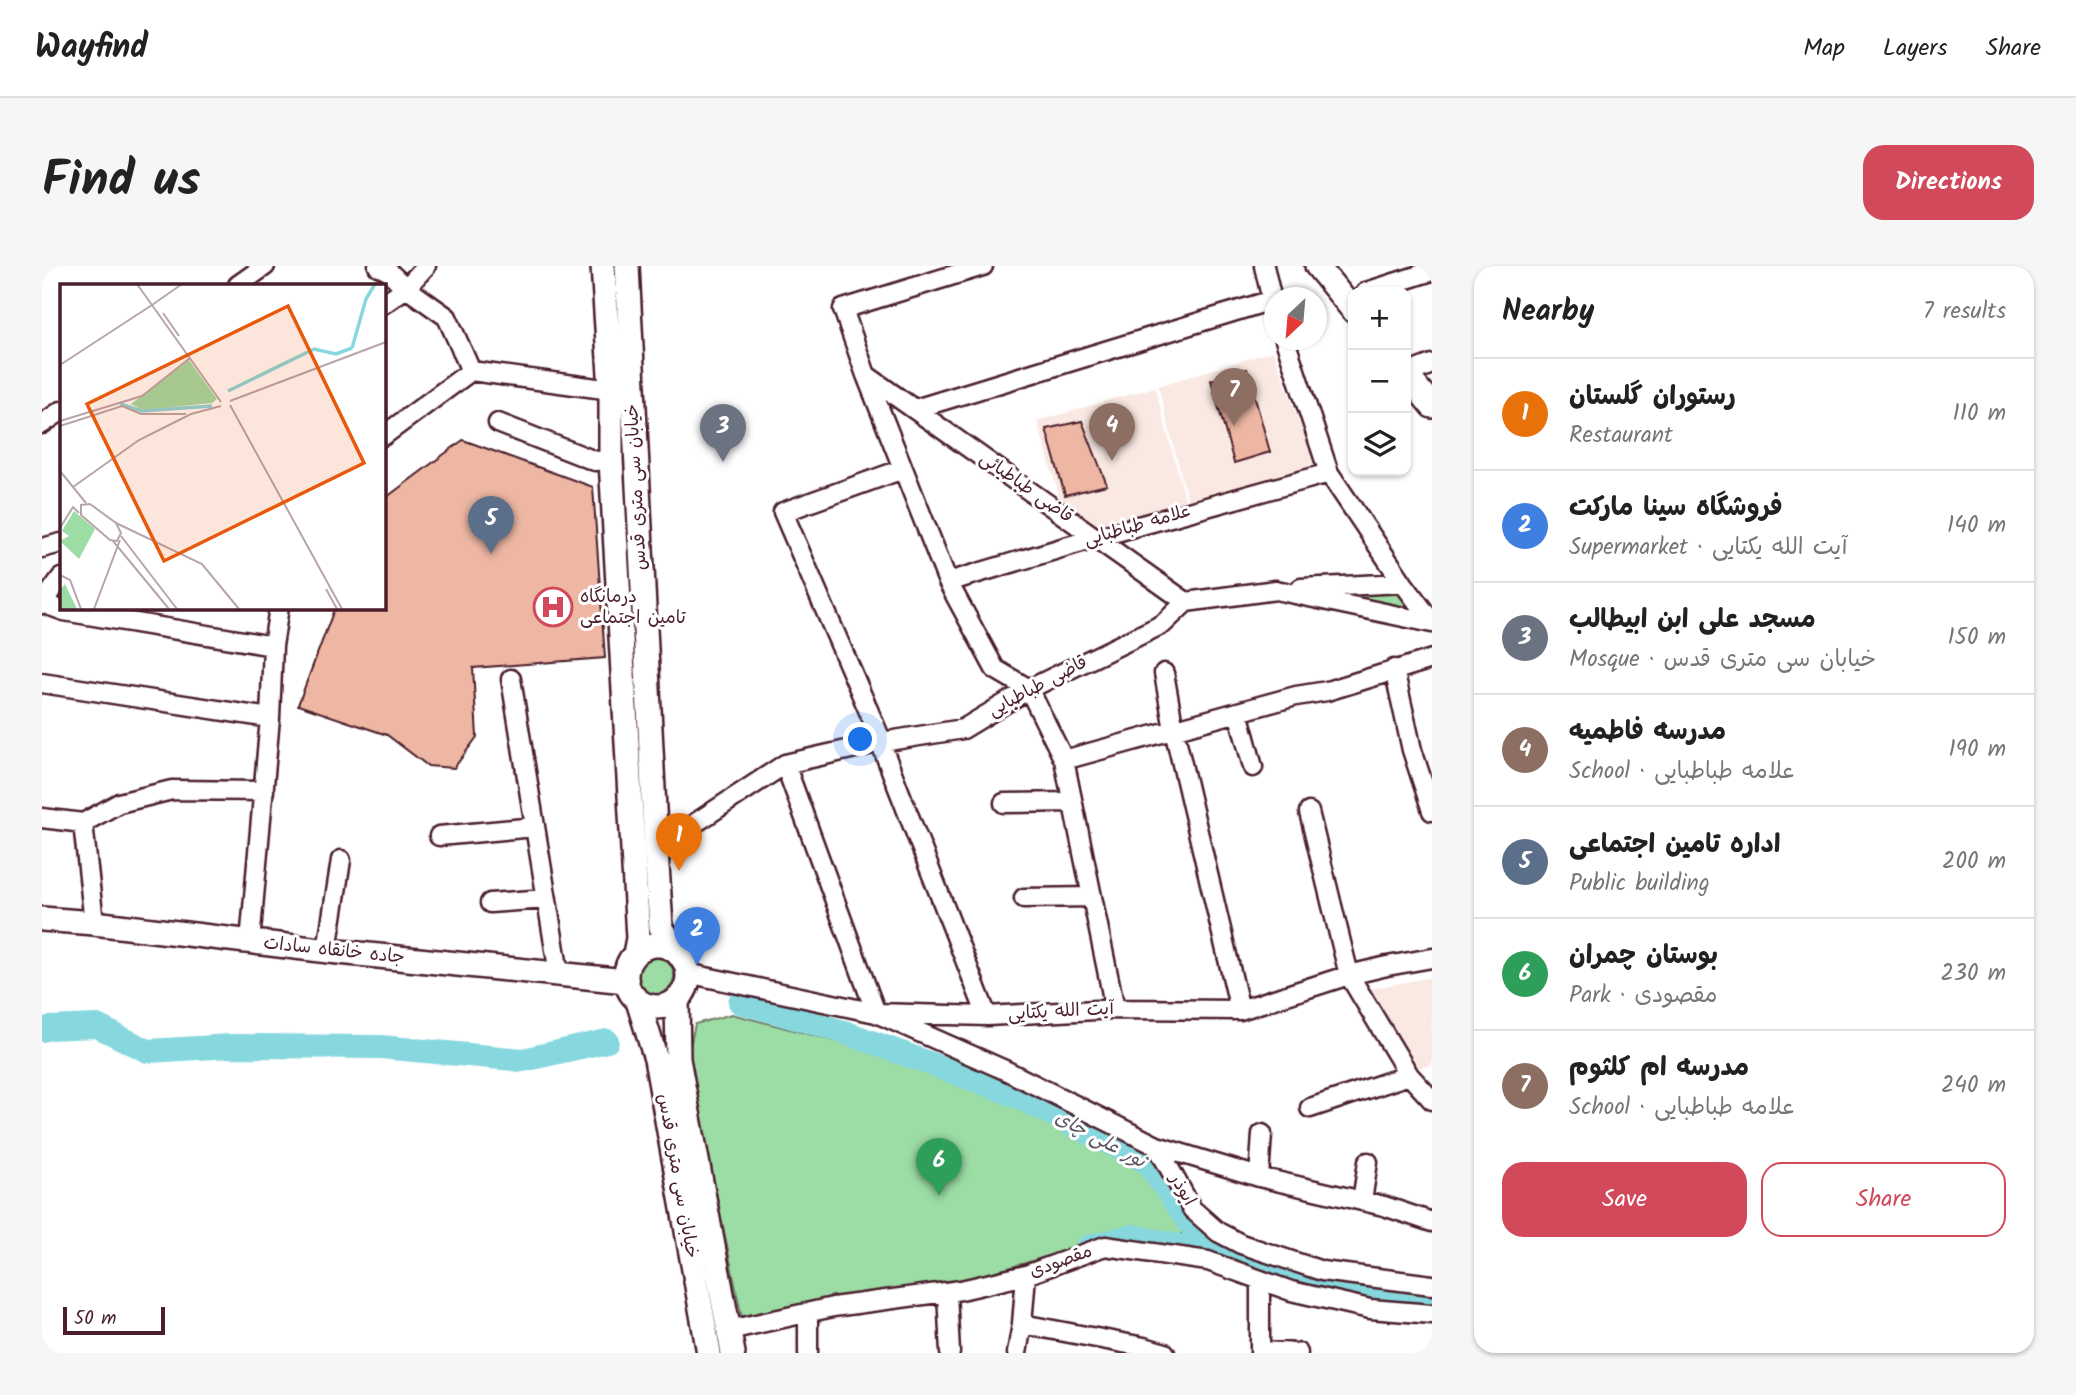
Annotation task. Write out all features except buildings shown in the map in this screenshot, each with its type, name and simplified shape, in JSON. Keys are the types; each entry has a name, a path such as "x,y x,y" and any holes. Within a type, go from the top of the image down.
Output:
{"main road":[{"name":"خیابان سی متری قدس","path":"603,266 611,390 614,523 638,938 635,954"},
{"name":"خیابان سی متری قدس","path":"627,266 661,927 683,964"},
{"path":"1317,266 1348,294"},
{"path":"1411,380 1432,407"},
{"path":"614,523 639,523"},
{"name":"جاده خانقاه سادات","path":"42,919 559,974 632,991"},
{"path":"662,946 671,949 683,964 687,982 677,999 662,1006 645,1005 632,991 627,965 643,948 662,946"},
{"name":"خیابان سی متری قدس","path":"632,991 656,1059 709,1353"},
{"name":"خیابان سی متری قدس","path":"677,999 678,1059 733,1353"}],"street":[{"path":"239,284 265,266"},
{"path":"378,266 447,317 471,371"},
{"path":"385,303 406,288 426,266"},
{"path":"983,266 843,309 866,375 948,582 995,668 1029,689 1064,760 1115,1009"},
{"path":"1264,266 1269,287"},
{"path":"1389,287 1432,271"},
{"path":"915,409 1264,307"},
{"path":"1288,350 1329,472 1432,623"},
{"path":"1411,372 1432,364"},
{"path":"385,435 471,371 611,390"},
{"name":"قاضی طباطبائی","path":"866,375 1185,602"},
{"path":"42,424 60,412"},
{"path":"498,424 595,461 611,460"},
{"path":"903,469 783,512 883,742 884,752 987,1016"},
{"name":"علامه طباطبایی","path":"948,582 1329,472"},
{"path":"42,548 60,543"},
{"path":"60,579 42,603 64,611 273,646"},
{"path":"1185,602 1276,590 1403,583"},
{"path":"1276,590 1432,623"},
{"name":"قاضی طباطبایی","path":"656,849 785,764 883,742 963,729 1029,689 1163,624 1185,602"},
{"path":"250,942 270,718 273,646 279,609"},
{"path":"1064,760 1296,696 1327,691 1432,659"},
{"path":"1394,670 1412,750 1432,811"},
{"path":"1164,673 1174,730 1240,1010"},
{"path":"511,679 559,974"},
{"path":"42,683 270,718"},
{"path":"1238,712 1253,767"},
{"path":"785,764 876,1013 1007,1071 1157,1146 1259,1177 1384,1206 1432,1222"},
{"path":"42,818 83,823 119,803 172,790 264,791"},
{"path":"1004,803 1072,802"},
{"path":"1309,812 1349,975 1409,1075 1432,1100"},
{"path":"83,823 94,923"},
{"path":"439,836 535,827"},
{"path":"327,950 341,860"},
{"path":"1024,898 1092,897"},
{"path":"490,903 547,899"},
{"name":"آیت الله یکتایی","path":"683,964 876,1013 987,1016 1115,1009 1240,1010 1349,975 1432,958"},
{"path":"1310,1108 1409,1075"},
{"path":"1259,1177 1262,1134"},
{"name":"ابوذر","path":"1157,1146 1192,1209 1218,1232 1241,1244 1322,1271 1432,1285"},
{"path":"1362,1201 1367,1162"},
{"name":"مقصودی","path":"729,1330 833,1307 947,1292 1026,1275 1105,1246 1208,1261 1291,1291 1370,1309 1432,1314"},
{"path":"1017,1353 1026,1275"},
{"path":"1259,1280 1260,1352 1298,1353"},
{"path":"947,1292 950,1353"},
{"path":"808,1312 808,1353"},
{"path":"1022,1324 1164,1353"}],"shaded area":[{"path":"1273,351 1315,465 1188,501 1158,386"},
{"path":"1155,387 1186,502 1098,525 1083,523 1063,509 1037,421"},
{"path":"1432,977 1432,1065 1418,1068 1368,989"}],"green space":[{"path":"1400,587 1421,616 1303,591"},
{"path":"656,958 668,964 674,976 668,988 656,994 644,988 638,976 644,964"},
{"path":"732,1014 923,1064 1135,1162 1185,1230 1173,1243 1133,1248 1088,1244 945,1287 851,1297 742,1318 688,1056 695,1024"}],"waterway":[{"name":"نور علی چای","path":"740,1002 847,1033 1010,1093 1147,1162 1196,1232 1230,1257 1373,1297 1432,1300"},
{"path":"42,1030 97,1026 148,1051 231,1046 381,1047 523,1060 607,1041"},
{"path":"1088,1247 1133,1236 1223,1255"}],"place":[{"name":"مدرسه ام کلثوم","path":"1234,426"},
{"name":"مدرسه فاطمیه","path":"1112,461"},
{"name":"مسجد علی ابن ابیطالب","path":"723,462"},
{"name":"اداره تامین اجتماعی","path":"491,554"},
{"name":"درمانگاه تامین اجتماعی","path":"553,607"},
{"name":"رستوران گلستان","path":"679,871"},
{"name":"فروشگاه سینا مارکت","path":"697,965"},
{"name":"بوستان چمران","path":"939,1196"}]}
